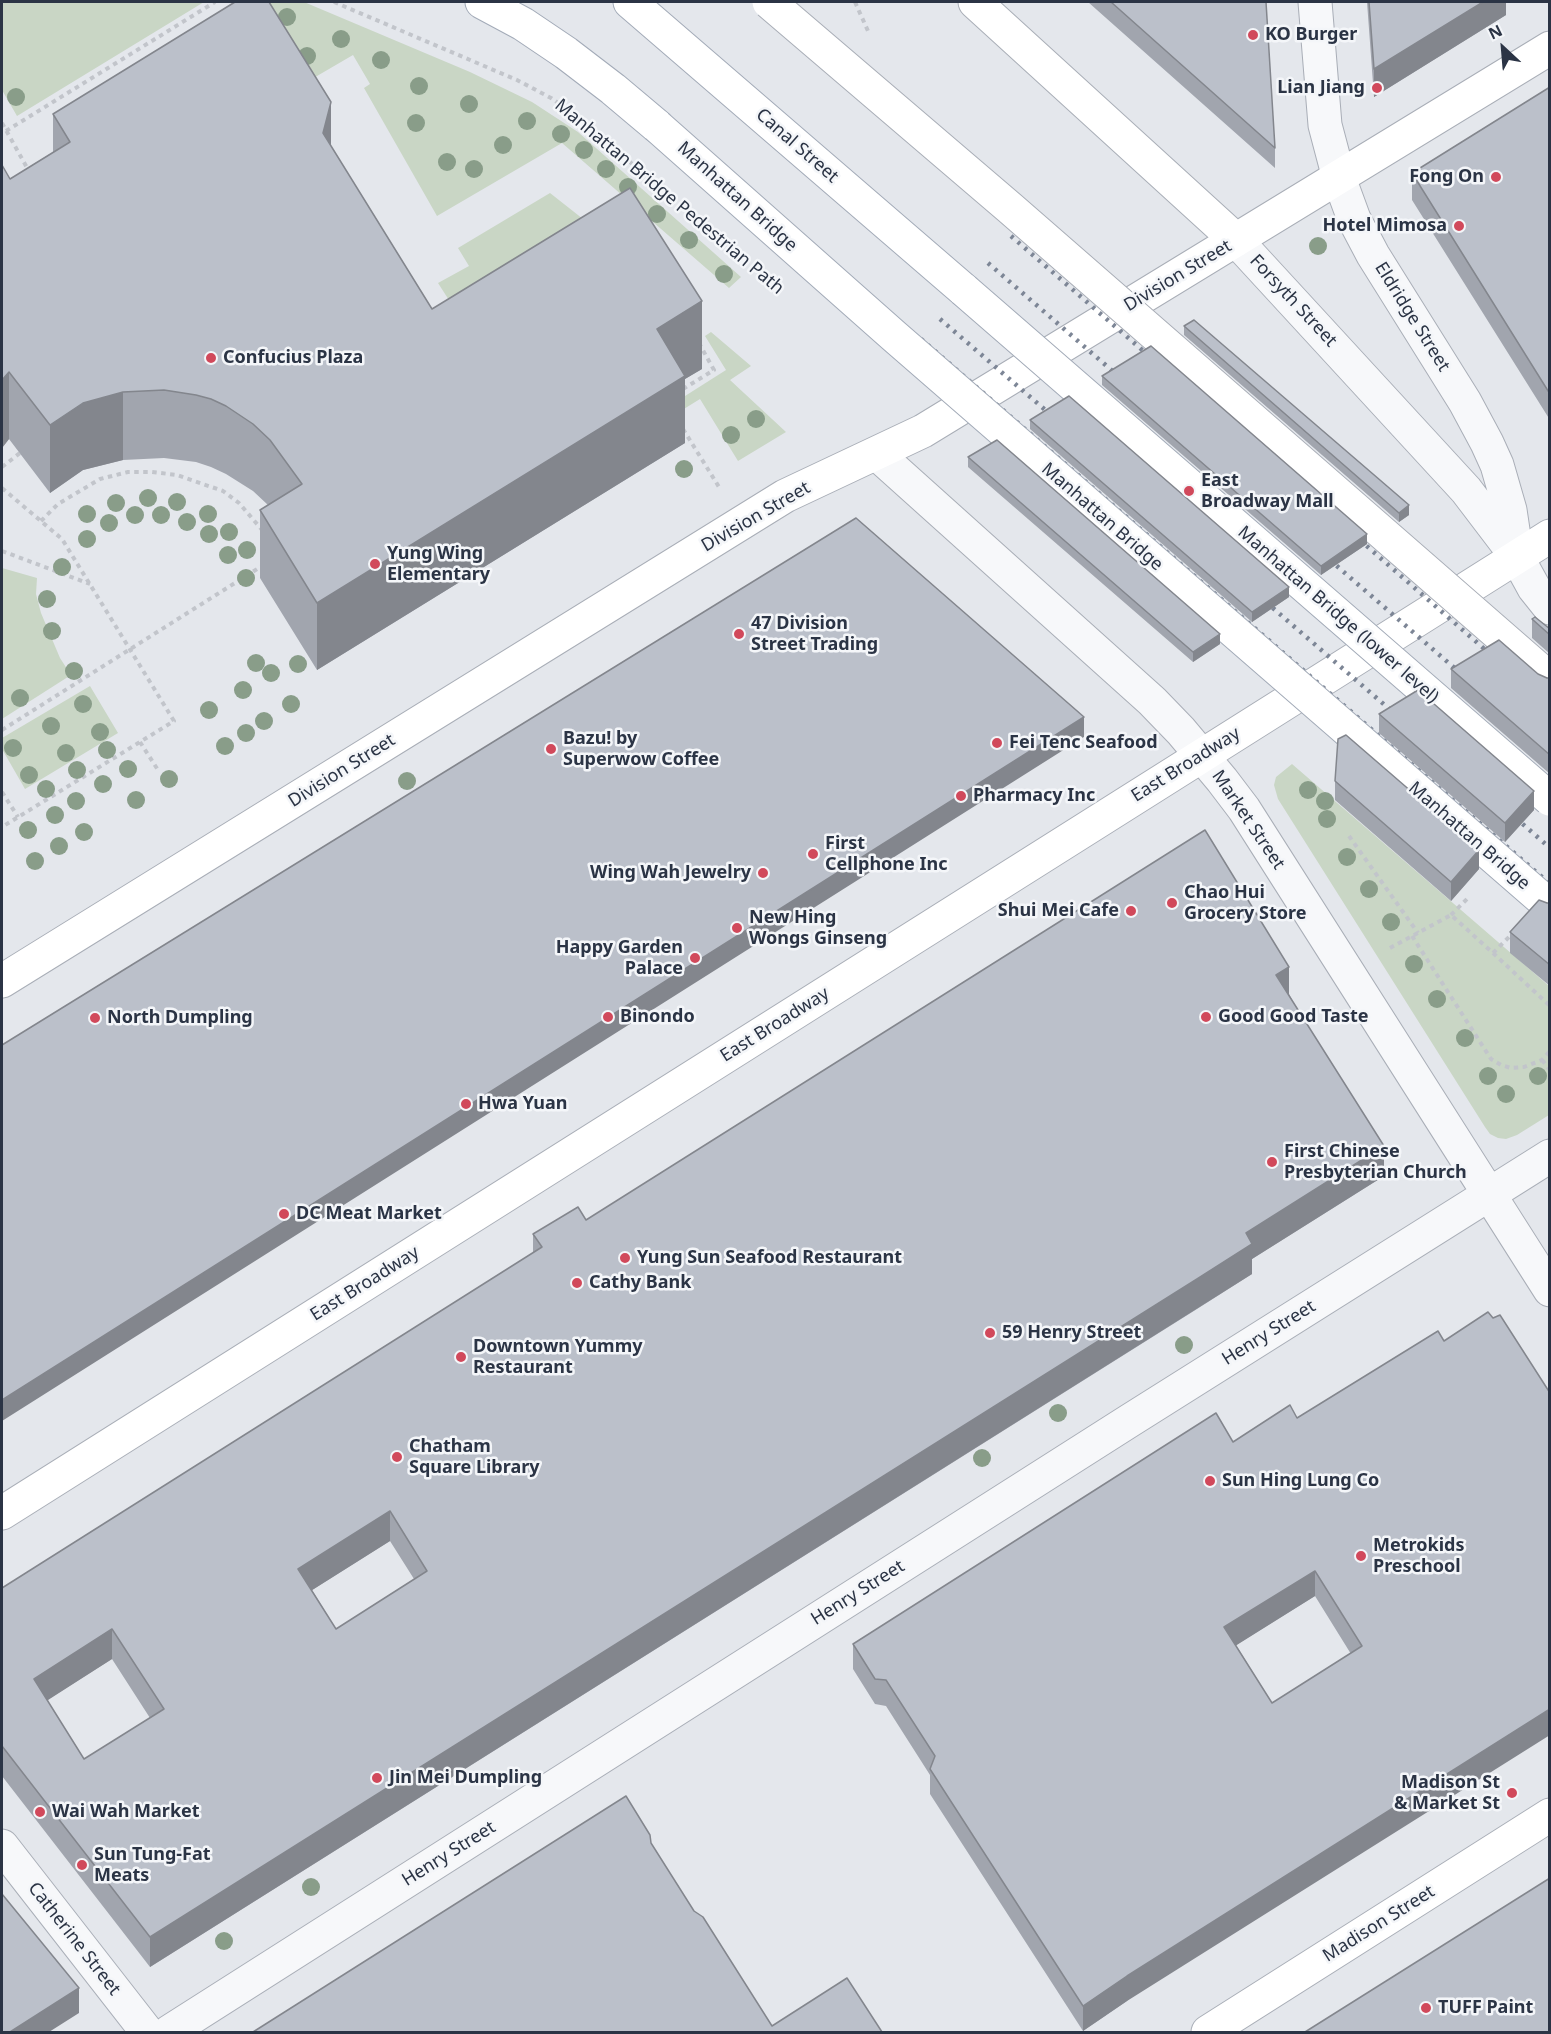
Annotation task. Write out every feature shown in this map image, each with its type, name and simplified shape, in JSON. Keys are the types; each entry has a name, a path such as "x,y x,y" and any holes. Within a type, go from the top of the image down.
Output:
{"main road":[{"name":"Manhattan Bridge","path":"482,2 523,24 566,53 657,126 885,329 1550,906"},
{"name":"Canal Street","path":"630,2 964,290"},
{"path":"769,2 1028,224 1550,679"},
{"name":"Forsyth Street","path":"975,2 1236,240"},
{"name":"Division Street","path":"2,981 785,496 923,431 1550,48"},
{"name":"Manhattan Bridge (lower level)","path":"964,290 1550,799"},
{"name":"East Broadway","path":"2,1513 1550,536"},
{"name":"Madison Street","path":"1208,2032 1550,1815"}],"street":[{"name":"Eldridge Street","path":"1315,2 1325,124 1338,178 1354,219 1373,255 1487,443 1510,510 1517,557"},
{"name":"Forsyth Street","path":"1236,240 1441,461 1491,520 1517,557 1534,588 1550,608"},
{"name":"Market Street","path":"877,453 1152,701 1202,755 1244,809 1550,1290"},
{"name":"Henry Street","path":"169,2032 1080,1452 1550,1156"},
{"name":"Catherine Street","path":"2,1846 147,2032"}],"path":[{"path":"6,131 215,2"},
{"name":"Manhattan Bridge Pedestrian Path","path":"334,2 517,80 551,98 576,116"},
{"path":"855,2 868,33"},
{"path":"2,123 32,176"},
{"name":"Manhattan Bridge Pedestrian Path","path":"611,145 637,168"},
{"path":"675,393 714,370 697,340"},
{"path":"679,423 719,487"},
{"path":"2,467 20,453"},
{"path":"41,520 58,504 100,479 128,472 152,472 177,475 222,491 239,503 266,535"},
{"path":"2,488 62,539 174,721 2,827"},
{"path":"2,551 90,584"},
{"path":"2,730 268,561"},
{"path":"140,742 158,770"},
{"path":"2,792 18,817"},
{"path":"1349,836 1418,933"},
{"path":"1390,948 1451,915 1467,899"},
{"path":"1451,915 1550,1006"},
{"path":"1412,936 1491,1059 1511,1068 1524,1067 1542,1060 1550,1051"},
{"path":"1493,953 1510,936"},
{"path":"1542,1060 1550,1070"}],"green space":[{"path":"2,2 204,2 17,116 2,90"},
{"path":"257,2 304,2 470,72 532,102 578,132 741,277 729,288 562,143 437,216 364,88 370,84 353,55 305,83"},
{"path":"550,193 630,256 479,347 438,283 469,266 458,248"},
{"path":"711,332 751,366 730,380 786,432 738,461 700,399 679,412 674,403 726,370 705,336"},
{"path":"2,568 37,578 36,594 41,613 60,658 71,675 2,719"},
{"path":"90,686 118,733 25,789 2,749 2,738"},
{"path":"1292,764 1549,986 1549,1115 1517,1135 1506,1139 1490,1134 1278,799 1274,785 1276,777"}],"building":[{"name":"Confucius Plaza","path":"235,2 269,2 331,102 323,133 432,309 630,188 702,301 657,329 685,376 317,603 260,510 302,484 270,440 253,424 211,399 164,390 123,392 83,403 50,425 9,372 2,380 2,165 10,179 70,142 53,114"},
{"path":"1111,2 1266,2 1275,148"},
{"path":"1369,2 1483,2 1374,69"},
{"path":"1550,87 1550,394 1412,173"},
{"path":"1194,320 1409,505 1399,513 1184,326"},
{"path":"1151,346 1367,534 1321,566 1102,376"},
{"path":"1069,396 1289,587 1252,612 1030,420"},
{"path":"997,440 1220,634 1193,652 968,457"},
{"path":"856,518 1084,717 2,1400 2,1045"},
{"path":"1535,617 1550,629 1550,635 1532,619"},
{"path":"1499,640 1538,674 1550,678 1550,755 1451,669"},
{"path":"1418,690 1534,791 1505,823 1379,714"},
{"path":"1346,735 1479,850 1451,882 1335,781 1338,739"},
{"path":"1205,830 1289,967 1276,975 1384,1146 1246,1233 1252,1244 150,1937 2,1746 2,1588 542,1247 533,1234 578,1207 586,1220","holes":["390,1511 427,1571 336,1629 298,1569","112,1629 164,1709 84,1759 34,1679"]},
{"path":"1539,900 1550,903 1550,965 1510,932"},
{"path":"1488,1312 1493,1318 1500,1315 1550,1393 1550,1709 1083,2006 930,1769 935,1756 886,1680 875,1679 853,1644 1216,1413 1233,1442 1290,1405 1297,1418 1438,1331 1444,1341","holes":["1315,1571 1362,1646 1272,1703 1224,1627"]},
{"path":"626,1796 650,1835 651,1843 694,1911 703,1917 772,2026 847,1978 882,2032 253,2032"},
{"path":"1550,1878 1550,2032 1305,2032"},
{"path":"2,1894 79,1988 10,2032 2,2032"}],"railway":[{"path":"1011,236 1156,362"},
{"path":"988,263 1124,381"},
{"path":"940,319 1058,421"},
{"path":"921,339 1550,884"},
{"path":"1353,534 1497,660"},
{"path":"1323,554 1466,678"},
{"path":"1259,596 1402,720"},
{"path":"1509,812 1550,848"}],"place":[{"name":"KO Burger","path":"1253,35"},
{"name":"Lian Jiang","path":"1377,88"},
{"name":"Fong On","path":"1496,177"},
{"name":"Hotel Mimosa","path":"1459,226"},
{"name":"Confucius Plaza","path":"211,358"},
{"name":"East Broadway Mall","path":"1189,491"},
{"name":"Yung Wing Elementary","path":"375,564"},
{"name":"47 Division Street Trading","path":"739,634"},
{"name":"Fei Tenc Seafood","path":"997,743"},
{"name":"Bazu! by Superwow Coffee","path":"551,749"},
{"name":"Pharmacy Inc","path":"961,796"},
{"name":"First Cellphone Inc","path":"813,854"},
{"name":"Wing Wah Jewelry","path":"763,873"},
{"name":"Chao Hui Grocery Store","path":"1172,903"},
{"name":"Shui Mei Cafe","path":"1131,911"},
{"name":"New Hing Wongs Ginseng","path":"737,928"},
{"name":"Happy Garden Palace","path":"695,958"},
{"name":"Binondo","path":"608,1017"},
{"name":"Good Good Taste","path":"1206,1017"},
{"name":"North Dumpling","path":"95,1018"},
{"name":"Hwa Yuan","path":"466,1104"},
{"name":"First Chinese Presbyterian Church","path":"1272,1162"},
{"name":"DC Meat Market","path":"284,1214"},
{"name":"Yung Sun Seafood Restaurant","path":"625,1258"},
{"name":"Cathy Bank","path":"577,1283"},
{"name":"59 Henry Street","path":"990,1333"},
{"name":"Downtown Yummy Restaurant","path":"461,1357"},
{"name":"Chatham Square Library","path":"397,1457"},
{"name":"Sun Hing Lung Co","path":"1210,1481"},
{"name":"Metrokids Preschool","path":"1361,1556"},
{"name":"Jin Mei Dumpling","path":"377,1778"},
{"name":"Madison St & Market St","path":"1512,1793"},
{"name":"Wai Wah Market","path":"40,1812"},
{"name":"Sun Tung-Fat Meats","path":"82,1865"},
{"name":"TUFF Paint","path":"1426,2008"}]}
